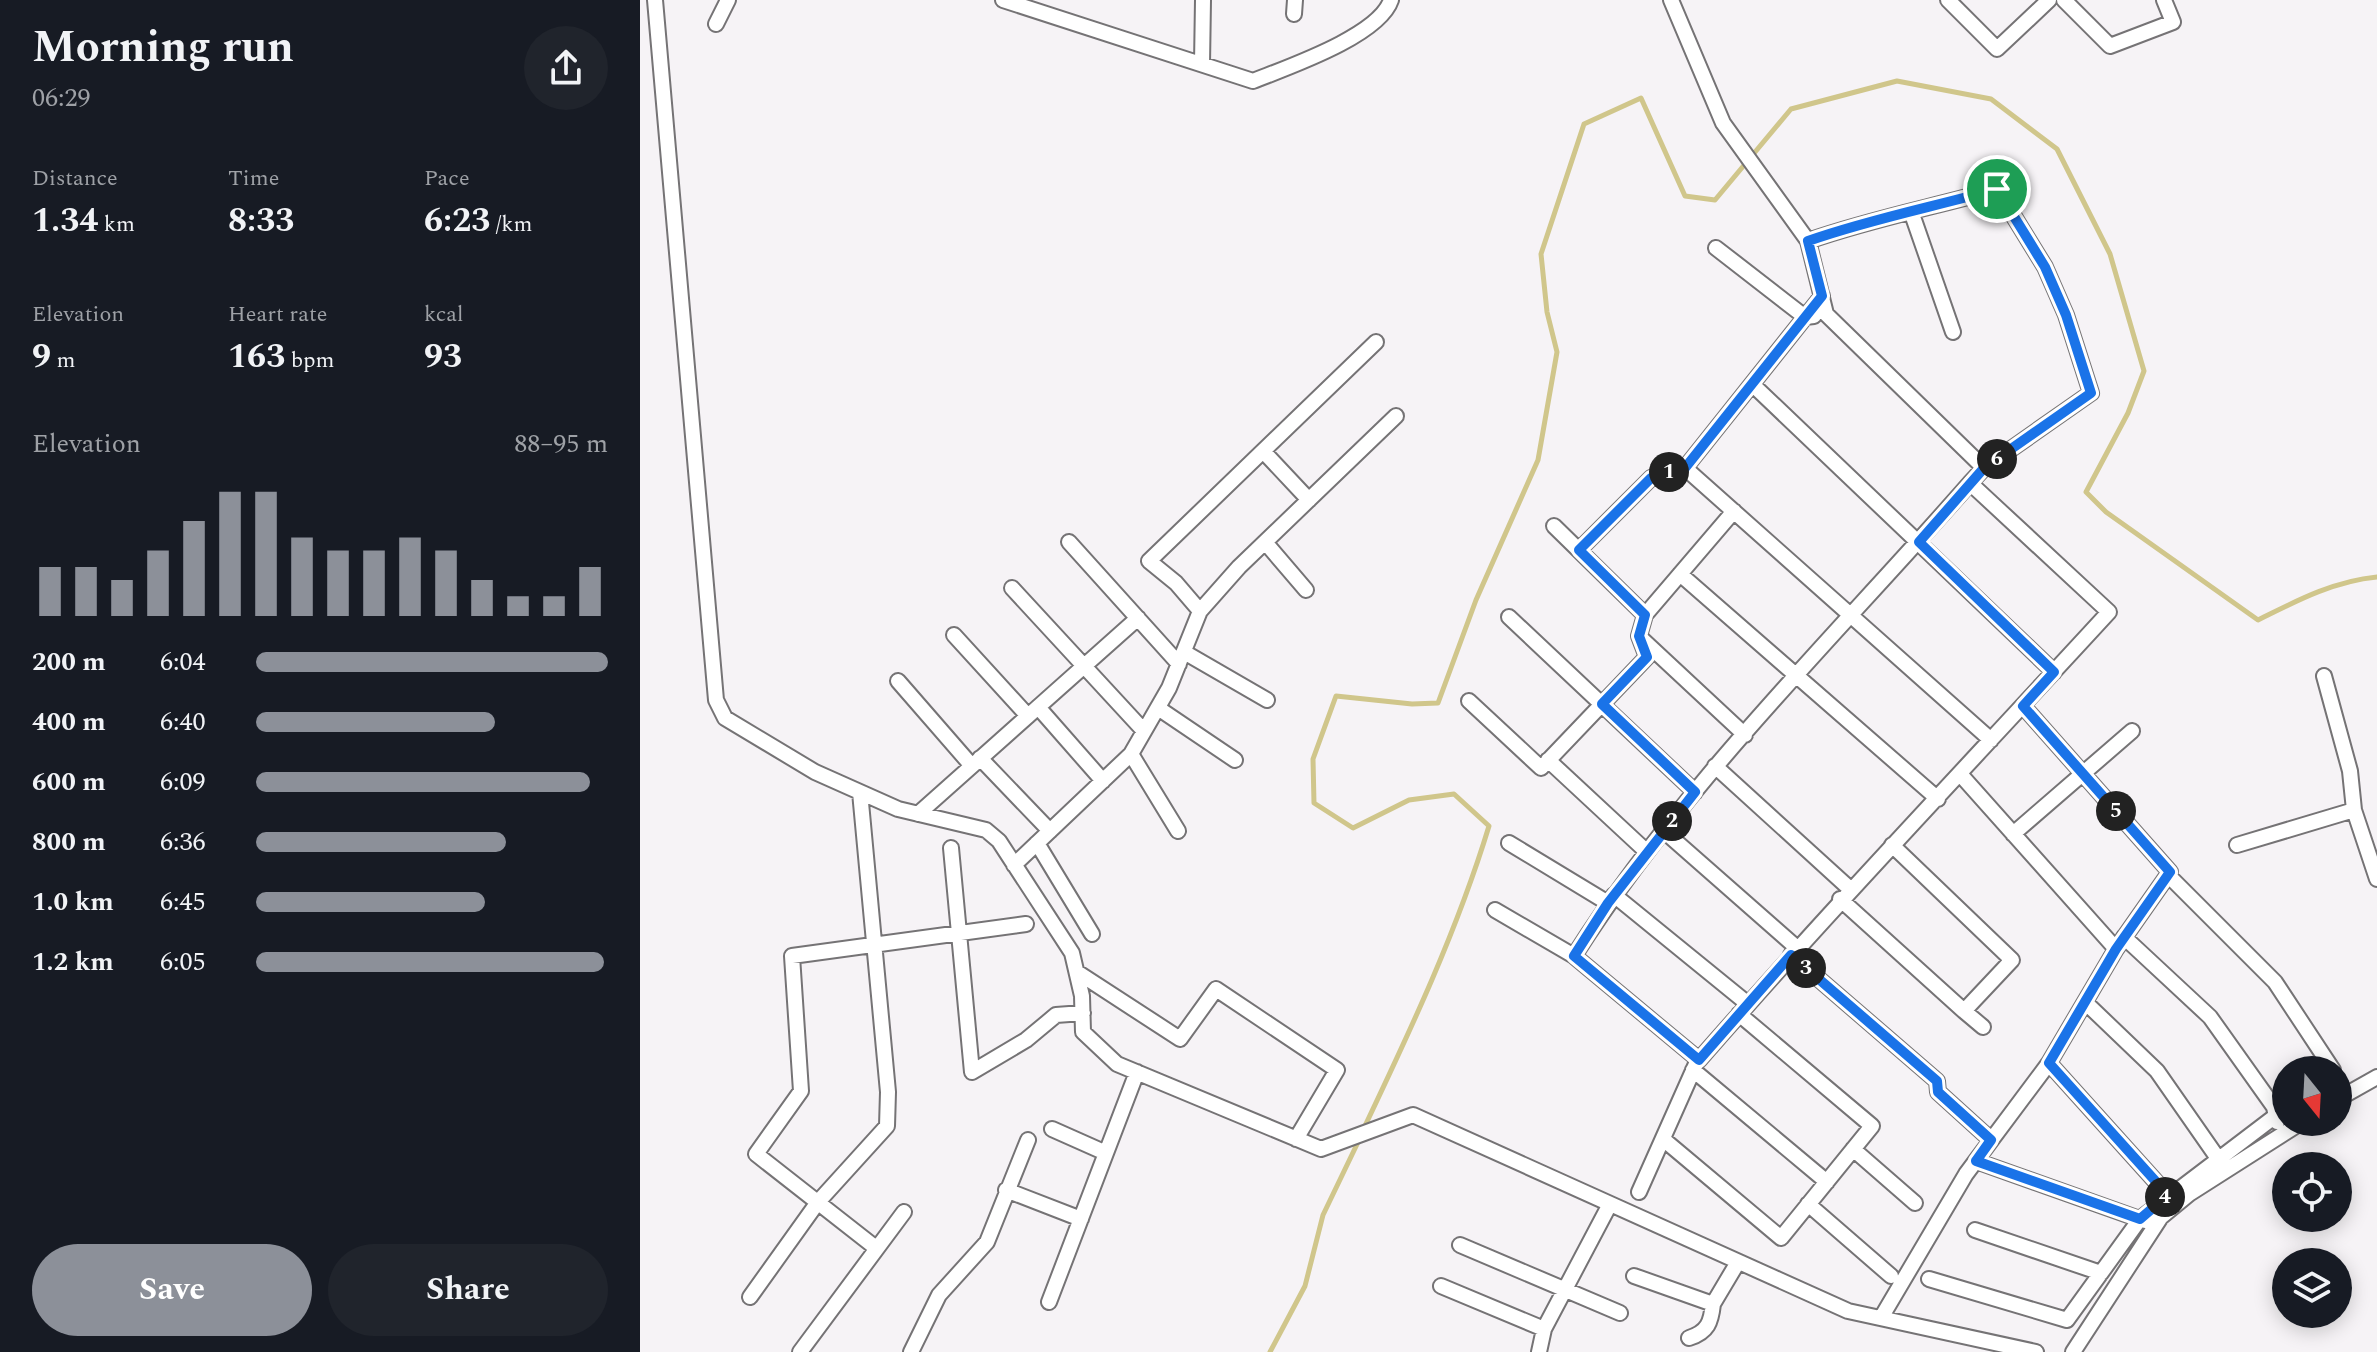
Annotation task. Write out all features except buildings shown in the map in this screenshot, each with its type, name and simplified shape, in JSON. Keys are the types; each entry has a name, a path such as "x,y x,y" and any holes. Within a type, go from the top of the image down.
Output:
{"street":[{"path":"655,0 716,700 725,718 815,772 918,814 986,830 999,841 1072,953 1083,1013 1083,1032 1117,1064 1321,1149 1413,1115 1848,1311 2036,1352"},
{"path":"716,24 728,0"},
{"path":"1003,0 1253,81 1360,32 1383,16 1391,0"},
{"path":"1202,64 1203,0"},
{"path":"1671,0 1723,123 1761,180 1808,241 1826,314 1984,468"},
{"path":"1948,0 1997,49 2049,0"},
{"path":"2064,0 2110,46 2173,22 2164,0"},
{"path":"1574,956 1611,899 1715,766 1970,483 1984,468 2091,393 2066,315 2045,267 1997,189 1912,214 1866,220 1808,241"},
{"path":"1912,214 1953,332"},
{"path":"1716,248 1805,317 1826,314"},
{"path":"1579,550 1651,478 1685,468 1822,296"},
{"path":"1200,611 1176,583 1149,561 1376,342"},
{"path":"1752,384 2054,672"},
{"path":"1014,865 1131,754 1158,708 1200,611 1265,542 1396,416"},
{"path":"1263,451 1309,500"},
{"path":"1685,468 1991,740"},
{"path":"1639,1192 1696,1065 1845,894 1938,799 2109,612 1970,483"},
{"path":"1469,701 1541,768 1647,657 1639,636 1645,615 1734,511"},
{"path":"1554,526 1645,615"},
{"path":"1069,542 1138,618 1181,658 1267,700"},
{"path":"1265,542 1306,590"},
{"path":"1680,574 1938,799"},
{"path":"1012,588 1144,731"},
{"path":"1509,617 1695,792"},
{"path":"918,814 1138,618"},
{"path":"954,635 1103,781"},
{"path":"1639,636 1745,735"},
{"path":"2324,676 2350,771 2354,810 2377,879"},
{"path":"898,681 976,762 1050,831"},
{"path":"1881,1318 1976,1161 2049,1063 2120,943 2170,872 2023,706"},
{"path":"1158,708 1235,760"},
{"path":"2013,834 2132,731"},
{"path":"1131,754 1178,831"},
{"path":"1548,760 1647,852"},
{"path":"1715,766 1983,1027"},
{"path":"1960,774 2013,834 2120,943 2210,1017 2272,1104"},
{"path":"750,1297 818,1202 887,1126 888,1092 860,792"},
{"path":"2237,845 2354,810"},
{"path":"1664,831 1937,1081 1938,1092 1991,1140"},
{"path":"1037,843 1092,934"},
{"path":"1509,843 1611,899 1743,1009 1872,1126 1781,1238 1663,1139"},
{"path":"1892,845 2012,960 1964,1011"},
{"path":"951,848 972,1072 1026,1040 1056,1015 1083,1013"},
{"path":"2168,875 2275,982 2324,1056"},
{"path":"1495,910 1574,956 1827,1182"},
{"path":"876,1248 756,1154 801,1091 792,956 1026,924"},
{"path":"1077,972 1180,1039 1216,989 1337,1070 1296,1139"},
{"path":"2085,1002 2157,1071 2217,1157"},
{"path":"2049,1063 2172,1200"},
{"path":"1049,1302 1137,1072"},
{"path":"2352,1091 2377,1077"},
{"path":"2073,1352 2172,1200 2217,1157 2272,1117"},
{"path":"1052,1129 1106,1153"},
{"path":"1929,1279 2067,1320 2140,1219 2280,1136"},
{"path":"911,1352 939,1295 987,1242 1028,1140"},
{"path":"1853,1149 1915,1203"},
{"path":"1976,1161 2156,1225"},
{"path":"1006,1190 1081,1219"},
{"path":"1539,1352 1544,1329 1610,1204"},
{"path":"1808,1204 1891,1276"},
{"path":"800,1352 904,1212"},
{"path":"1975,1230 2101,1273"},
{"path":"1460,1245 1620,1313"},
{"path":"1689,1338 1699,1335 1711,1323 1713,1304 1738,1262"},
{"path":"1634,1276 1713,1304"},
{"path":"1441,1286 1544,1329"}],"waterway":[{"path":"1364,1128 1448,942 1489,826 1454,794 1409,800 1353,828 1314,803 1313,759 1336,696 1412,704 1438,703 1476,600 1538,460 1557,352 1547,312 1541,254 1584,124 1641,98 1685,196 1715,200 1791,109 1897,81 1991,99 2057,149 2110,254 2144,371 2128,413 2086,492 2106,512 2258,620 2330,587 2377,577"},
{"path":"1270,1352 1305,1286 1323,1215 1360,1138"}],"route":[{"path":"1997,189 2045,267 2066,315 2091,393 1984,468 1919,542 2054,672 2023,706 2170,872 2116,949 2049,1063 2168,1195 2140,1219 1976,1161 1991,1140 1938,1092 1937,1081 1791,955 1699,1060 1574,956 1608,903 1695,792 1602,704 1647,657 1639,636 1645,615 1579,550 1651,478 1685,468 1822,296 1808,241 1866,220 1912,214 1997,189"}]}
